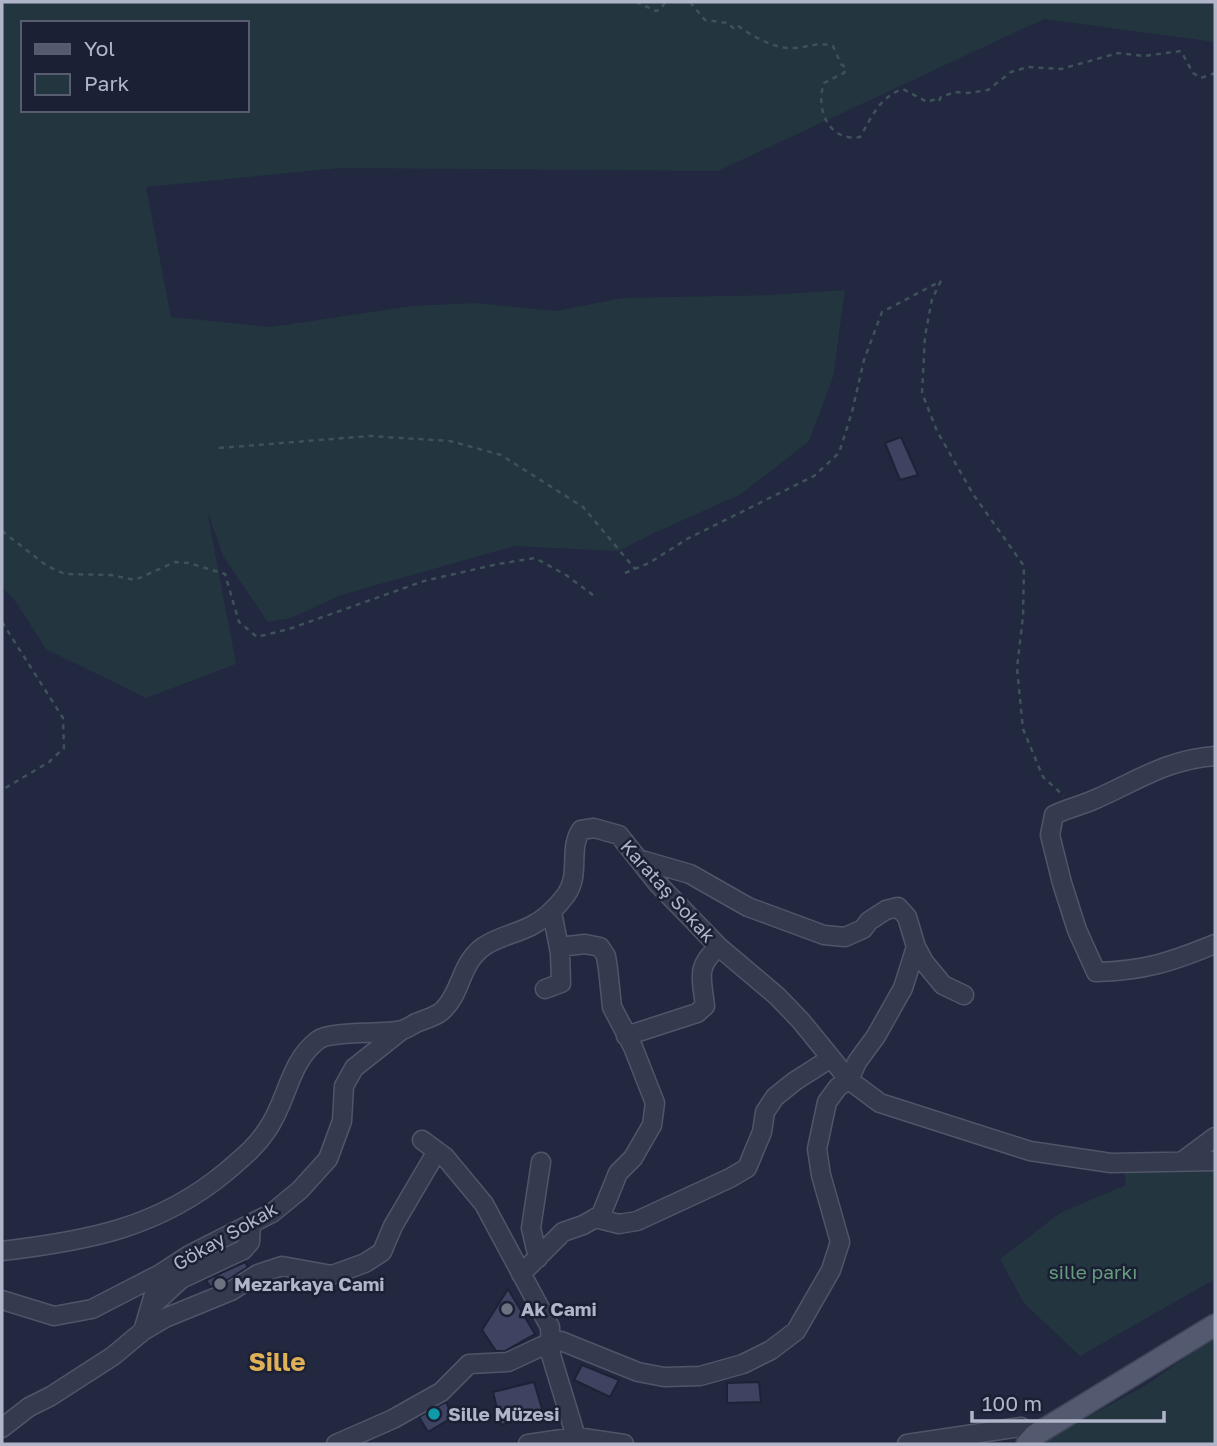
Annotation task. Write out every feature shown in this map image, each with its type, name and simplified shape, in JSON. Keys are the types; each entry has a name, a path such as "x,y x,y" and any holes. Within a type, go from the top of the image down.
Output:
{"main road":[{"path":"1031,1440 1215,1325"}],"street":[{"path":"1215,756 1165,765 1089,802 1074,805 1054,815 1050,835 1077,930 1096,972 1126,972 1168,963 1215,944"},
{"name":"Karataş Sokak","path":"6,1252 102,1236 161,1215 210,1185 256,1147 274,1121 291,1075 304,1051 322,1037 402,1030 443,1011 455,993 464,968 482,948 531,926 552,912 575,879 574,841 581,830 594,828 618,835 658,884 719,947 777,996 849,1080 880,1103 1030,1151 1111,1163 1215,1161"},
{"path":"638,859 690,874 748,907 824,935 845,937 863,929 869,921 886,910 898,907 907,917 916,947 924,962 943,985 964,995"},
{"path":"545,989 561,982 559,947 552,912"},
{"path":"521,1274 563,1232 601,1214 618,1173 633,1158 652,1125 655,1103 612,1007 606,956 600,947 585,944 559,947"},
{"path":"626,1036 697,1013 705,1006 701,971 706,957 719,947"},
{"path":"336,1444 393,1419 441,1392 469,1364 508,1362 551,1342 561,1341 638,1372 664,1377 700,1376 743,1364 771,1350 796,1331 831,1270 840,1241 821,1175 817,1149 827,1102 838,1087 849,1080 857,1062 876,1036 903,988 916,947"},
{"name":"Gökay Sokak","path":"2,1300 54,1316 92,1309 272,1213 300,1190 328,1159 342,1121 344,1086 354,1068 402,1030"},
{"path":"595,1218 619,1224 637,1221 747,1168 762,1132 765,1112 775,1097 831,1058"},
{"path":"1184,1160 1215,1137"},
{"path":"422,1140 445,1157 484,1205 550,1327 551,1355 576,1437"},
{"path":"2,1428 29,1407 73,1383 165,1318 231,1291 258,1274 282,1266 332,1275 365,1263 382,1252 393,1226 438,1151"},
{"path":"538,1258 531,1228 541,1162"},
{"path":"152,1306 181,1279 243,1250 250,1241 251,1224"},
{"path":"144,1331 160,1275"},
{"path":"906,1444 1021,1427 1031,1440"},
{"path":"527,1444 576,1437 624,1444"}],"path":[{"path":"636,2 656,11 661,9 665,2"},
{"path":"690,2 705,20 728,23 733,28 737,25 747,33 777,46 802,47 822,43 833,46 841,64 846,68 844,73 824,83 820,104 830,129 851,138 860,137 888,94 903,89 927,102 936,99 939,101 941,97 956,92 988,90 1011,72 1028,67 1060,69 1118,53 1144,56 1181,51 1193,73 1201,78 1215,73"},
{"path":"625,573 649,563 687,539 814,477 839,453 864,360 882,312 941,281 932,299 925,336 922,393 937,431 973,494 1024,566 1023,617 1017,668 1023,729 1043,777 1074,805"},
{"path":"219,448 370,436 450,441 501,455 583,507 635,569"},
{"path":"2,531 47,566 65,574 111,575 135,580 175,562 189,562 225,574 239,622 257,638 424,581 535,558 566,575 593,595"},
{"path":"2,622 63,718 64,748 49,762 2,790"}],"green space":[{"path":"2,2 1215,2 1215,42 1044,19 718,171 339,168 146,187 171,317 271,327 412,306 476,303 556,311 623,298 771,295 845,290 833,377 809,441 741,494 618,551 514,546 341,595 291,618 268,622 223,556 207,510 236,664 146,698 46,649 16,602 2,587"},
{"name":"sille parkı","path":"1215,1169 1215,1279 1080,1356 1024,1303 1000,1259 1060,1213 1126,1185 1124,1170"},
{"path":"1215,1337 1215,1444 1039,1444 1146,1385"}],"building":[{"path":"901,437 918,475 900,480 885,443"},
{"path":"245,1262 248,1267 226,1281 210,1287 206,1280"},
{"name":"Ak Cami","path":"508,1289 535,1334 505,1351 496,1351 482,1330"},
{"path":"582,1365 619,1380 610,1397 574,1380"},
{"path":"534,1382 543,1412 501,1425 493,1392"},
{"path":"759,1382 761,1402 727,1403 727,1383"},
{"name":"Sille Müzesi","path":"446,1402 453,1417 428,1432 419,1417"}],"place":[{"name":"Mezarkaya Cami","path":"220,1284"},
{"name":"Ak Cami","path":"507,1309"},
{"name":"Sille Müzesi","path":"434,1414"}],"district":[{"name":"Sille","path":"277,1362"}]}
